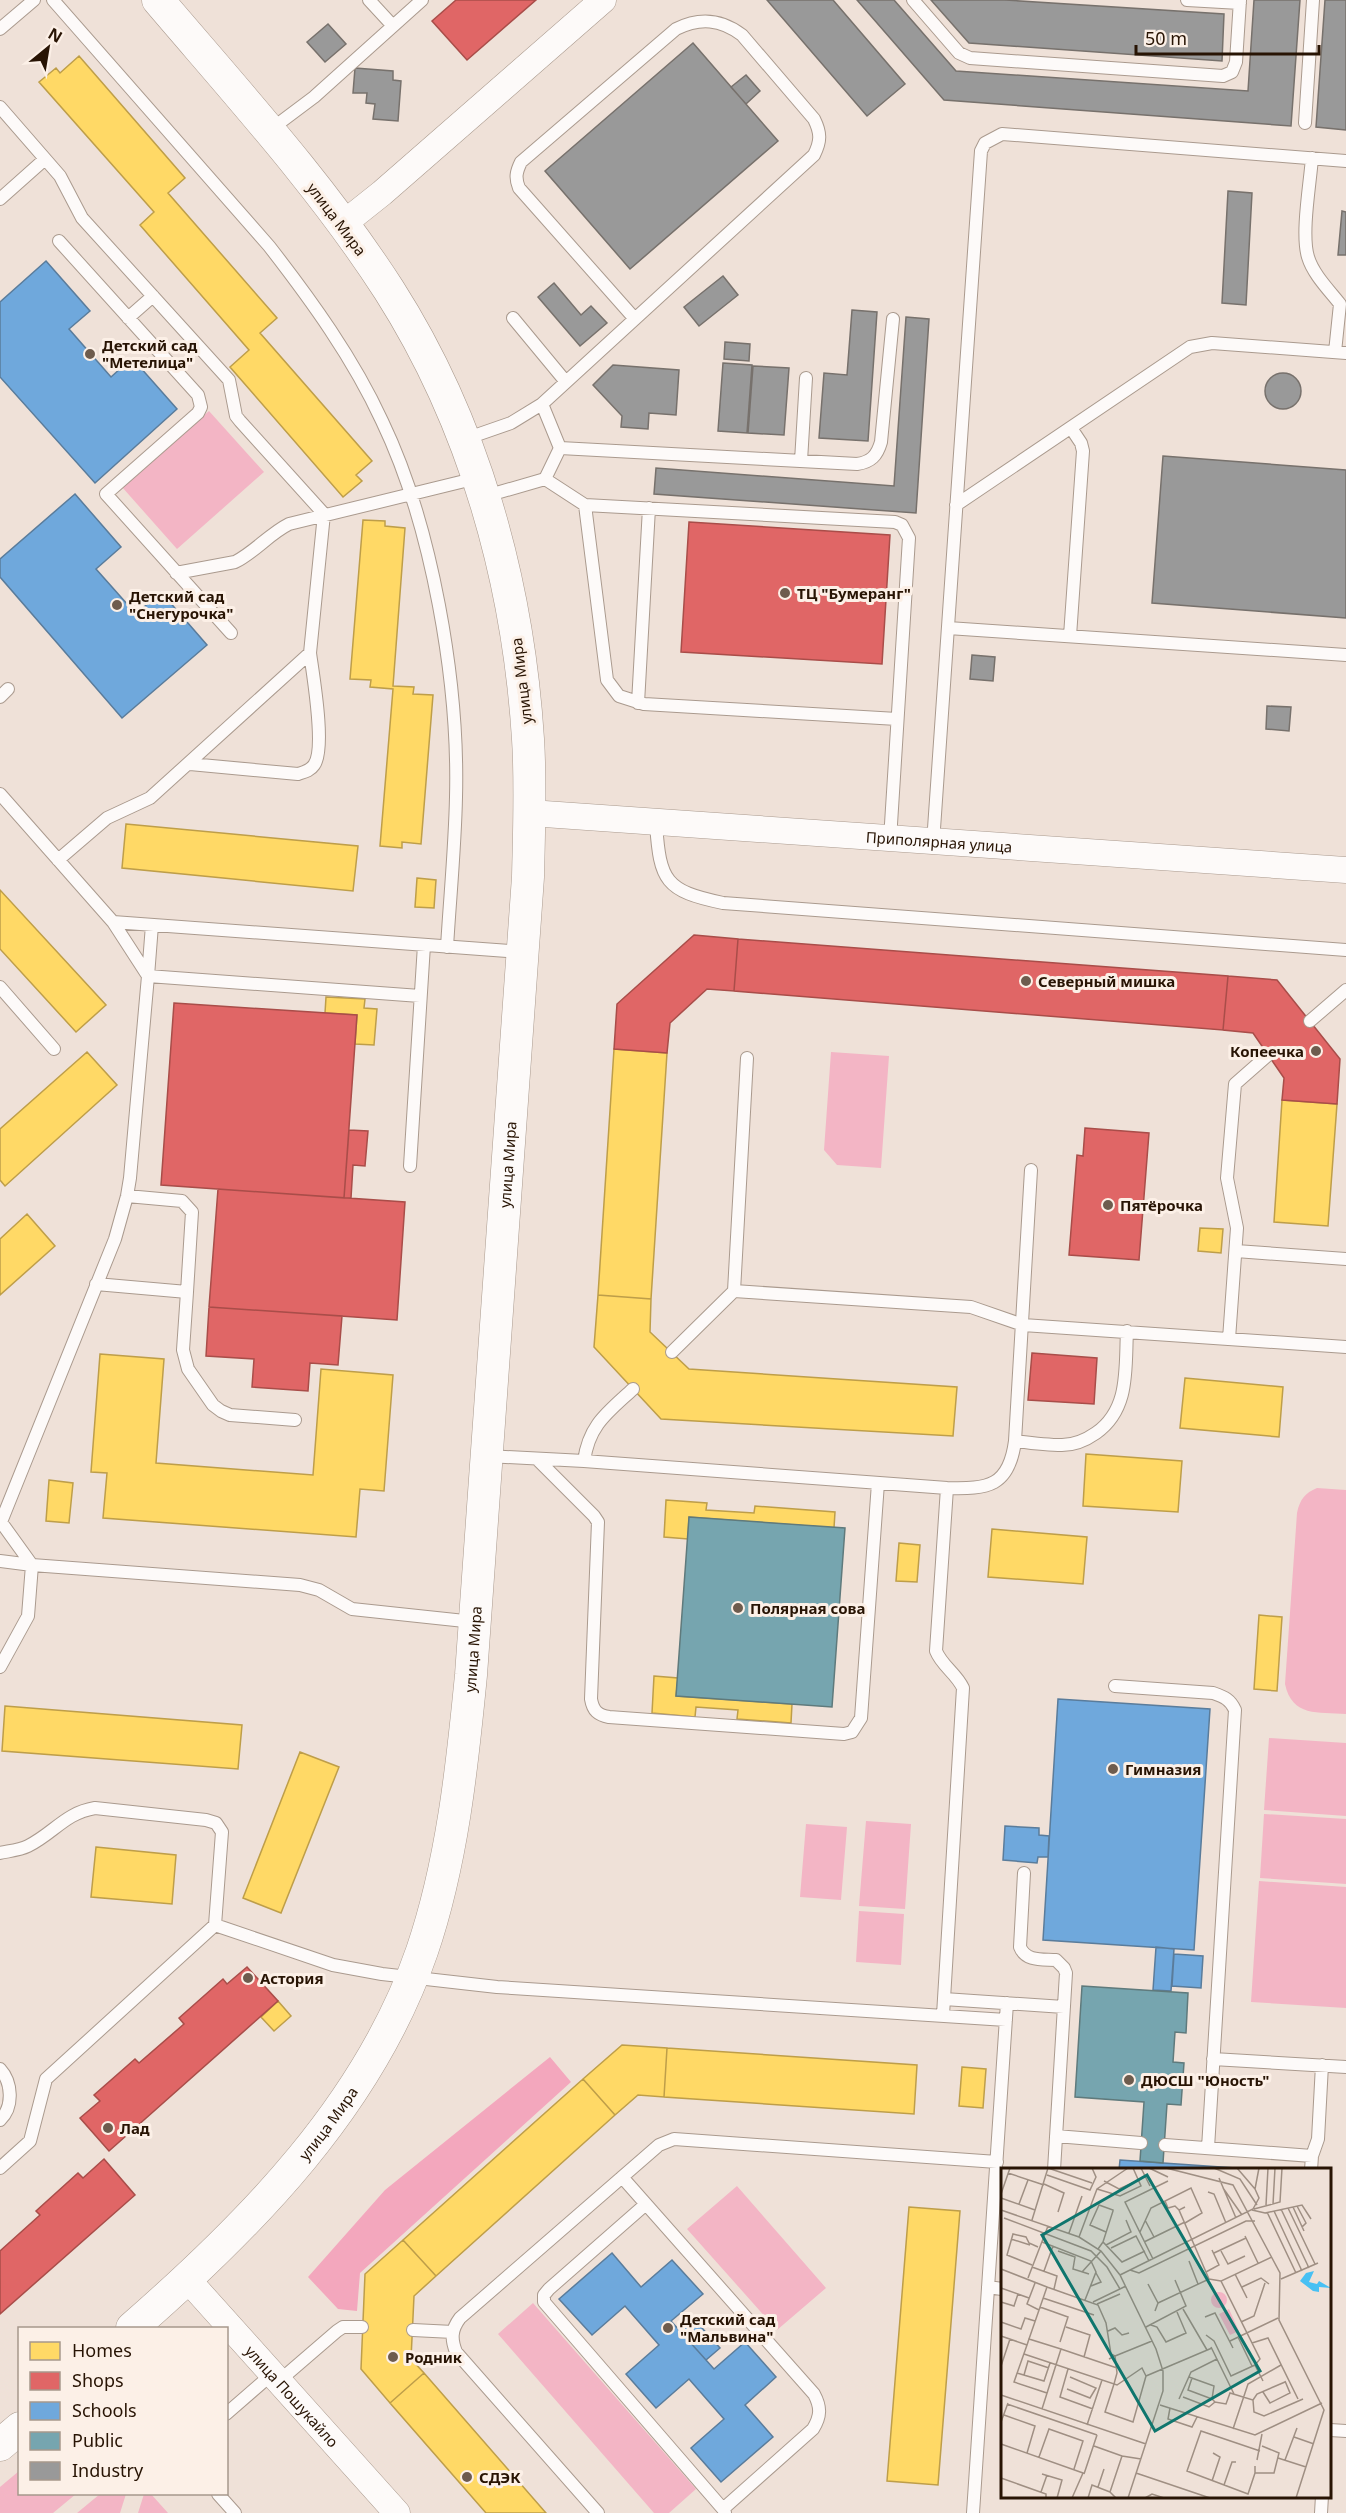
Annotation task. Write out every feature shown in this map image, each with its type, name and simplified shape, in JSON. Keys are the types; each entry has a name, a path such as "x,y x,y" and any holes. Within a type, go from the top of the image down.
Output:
{"street":[{"name":"улица Мира","path":"133,2327 188,2280 248,2222 295,2168 332,2119 386,2032 412,1978 432,1917 451,1834 466,1731 530,813 528,739 521,671 503,565 465,438 419,342 389,290 343,224 269,130 158,0"},
{"path":"343,224 382,193 603,0"},
{"name":"Приполярная улица","path":"530,813 656,824 1346,870"},
{"name":"улица Пошукайло","path":"188,2280 397,2513"},
{"path":"0,2445 18,2430"}],"lane":[{"path":"0,29 34,0"},
{"path":"53,0 261,237 299,285 351,364 382,421 411,494 438,602 454,728 457,796 447,947"},
{"path":"369,0 393,26"},
{"path":"269,130 314,97 422,0"},
{"path":"913,0 959,53 970,58 1223,76 1232,72 1236,62 1240,2 1187,0"},
{"path":"1305,123 1313,0"},
{"path":"465,438 511,423 542,404 635,319 814,155 820,143 820,131 814,119 742,35 730,26 719,22 694,22 676,29 520,162 516,171 519,188 635,319"},
{"path":"0,107 60,176 82,218 229,380 236,416 324,514 310,653 319,737 318,756 314,765 308,771 298,774 190,764"},
{"path":"933,843 981,152 985,143 1002,134 1346,161"},
{"path":"956,505 1190,347 1200,344 1341,352 1343,304 1316,272 1308,258 1306,244 1312,158"},
{"path":"0,199 45,159"},
{"path":"59,241 198,395 200,402 198,413 106,494 231,633"},
{"path":"128,318 153,296"},
{"path":"513,318 566,382"},
{"path":"560,448 857,464 868,462 878,453 882,442 893,319"},
{"path":"801,461 806,378"},
{"path":"542,404 560,448 545,479"},
{"path":"1070,636 1083,451 1081,443 1071,428"},
{"path":"176,573 236,562 280,528 324,514 411,494 545,479 585,505 895,522 902,525 909,538 890,840"},
{"path":"585,505 607,680 619,696 638,703 897,719"},
{"path":"638,703 649,508"},
{"path":"948,628 1346,655"},
{"path":"58,860 107,818 150,798 310,653"},
{"path":"0,794 113,922 148,976"},
{"path":"656,824 658,857 662,870 671,883 681,891 723,903 1346,950"},
{"path":"113,922 522,952"},
{"path":"0,1667 28,1616 32,1565 1,1523 114,1239 127,1196 152,925"},
{"path":"410,1166 424,945"},
{"path":"148,976 420,996"},
{"path":"0,987 54,1049"},
{"path":"1310,1021 1346,990"},
{"path":"1229,1339 1237,1228 1227,1178 1234,1084 1268,1055"},
{"path":"672,1352 734,1291 747,1058"},
{"path":"486,1456 947,1488 979,1489 993,1484 1006,1473 1013,1458 1031,1170"},
{"path":"127,1196 182,1201 189,1206 192,1212 183,1350 188,1369 213,1405 230,1415 295,1420"},
{"path":"1236,1251 1346,1259"},
{"path":"96,1284 187,1292"},
{"path":"734,1291 971,1306 1023,1325 1346,1347"},
{"path":"1015,1441 1063,1445 1079,1443 1106,1426 1117,1412 1123,1394 1127,1331"},
{"path":"584,1461 587,1443 598,1421 633,1389"},
{"path":"537,1459 598,1522 591,1700 592,1707 598,1713 606,1717 844,1734 852,1732 861,1719 878,1483"},
{"path":"943,2015 963,1688 958,1677 941,1661 936,1651 947,1488"},
{"path":"0,1561 300,1585 319,1590 352,1609 475,1622"},
{"path":"1115,1686 1213,1693 1232,1702 1235,1710 1208,2148"},
{"path":"0,1853 28,1846 70,1816 81,1810 95,1808 206,1820 216,1823 222,1832 223,1841 215,1925 46,2079 30,2141 0,2168"},
{"path":"1024,1873 1020,1947 1026,1956 1056,1960 1061,1963 1066,1973 1054,2168"},
{"path":"215,1925 333,1965 412,1978 497,1987 1006,2020"},
{"path":"944,1999 1064,2007"},
{"path":"973,2513 1007,2003"},
{"path":"1213,2059 1346,2067"},
{"path":"1311,2168 1312,2156 1318,2139 1323,2065"},
{"path":"0,2069 10,2085 7,2111 0,2120"},
{"path":"1056,2136 1141,2143"},
{"path":"598,2513 456,2352 453,2332 460,2318 659,2145 674,2139 997,2162"},
{"path":"1165,2145 1312,2156"},
{"path":"622,2177 646,2204 813,2394 819,2403 818,2420 813,2428 724,2511 544,2302 544,2295 549,2289 646,2204"},
{"path":"988,2288 1001,2289"},
{"path":"228,2413 343,2327 362,2327"},
{"path":"413,2330 453,2332"},
{"path":"1331,2430 1346,2431"},
{"path":"220,2495 235,2513"},
{"path":"1321,2513 1322,2498"}],"shaded area":[{"path":"209,411 264,472 177,549 122,487"},
{"path":"831,1052 889,1056 881,1168 837,1165 824,1150"},
{"path":"1317,1488 1346,1490 1346,1714 1308,1711 1300,1707 1288,1695 1285,1684 1297,1513 1304,1497"},
{"path":"1269,1738 1346,1743 1346,1816 1264,1810"},
{"path":"1264,1814 1346,1819 1346,1884 1260,1878"},
{"path":"866,1821 911,1824 905,1909 859,1906"},
{"path":"806,1824 847,1827 841,1900 800,1897"},
{"path":"1259,1881 1346,1887 1346,2008 1251,2002"},
{"path":"859,1911 904,1914 901,1965 856,1962"},
{"path":"550,2057 571,2082 360,2273 357,2311 338,2309 308,2277 385,2190"},
{"path":"737,2186 826,2288 777,2330 687,2229"},
{"path":"533,2303 696,2489 669,2513 654,2513 498,2334"},
{"path":"18,2472 18,2495 75,2495 53,2513 0,2513 0,2487"},
{"path":"99,2495 126,2495 120,2513 77,2513"},
{"path":"144,2495 152,2495 168,2513 138,2513"}],"building: Homes":[{"path":"79,56 185,178 168,193 277,318 260,333 372,461 356,475 362,481 343,497 230,367 249,350 140,225 154,212 39,82 56,68 60,73"},
{"path":"363,520 385,521 385,526 405,528 393,686 414,687 413,694 433,695 421,844 402,842 402,848 380,846 393,689 370,687 371,680 350,679"},
{"path":"126,824 358,846 353,891 122,868"},
{"path":"417,878 436,880 434,908 415,907"},
{"path":"0,890 106,1005 76,1032 0,949"},
{"path":"326,997 365,999 364,1008 377,1009 374,1045 355,1044 357,1015 325,1013"},
{"path":"614,1049 667,1053 651,1299 598,1295"},
{"path":"87,1052 117,1085 5,1186 0,1180 0,1129"},
{"path":"1282,1100 1337,1104 1328,1226 1274,1222"},
{"path":"27,1214 55,1246 0,1295 0,1239"},
{"path":"1200,1228 1223,1229 1221,1253 1198,1251"},
{"path":"598,1295 651,1299 650,1332 689,1369 957,1387 953,1436 661,1419 594,1347"},
{"path":"100,1354 164,1359 156,1463 313,1475 321,1369 393,1375 384,1491 360,1489 356,1537 103,1518 107,1473 91,1472"},
{"path":"1185,1378 1283,1387 1279,1437 1180,1428"},
{"path":"1086,1454 1182,1461 1178,1512 1083,1506"},
{"path":"49,1480 73,1483 69,1523 46,1521"},
{"path":"666,1500 707,1503 706,1510 754,1513 755,1506 835,1512 834,1528 689,1517 688,1539 664,1537"},
{"path":"992,1529 1087,1537 1083,1584 988,1577"},
{"path":"899,1543 920,1545 917,1582 896,1581"},
{"path":"1259,1615 1282,1617 1277,1691 1254,1689"},
{"path":"654,1676 678,1678 676,1696 792,1704 791,1723 737,1719 738,1710 696,1707 695,1717 652,1713"},
{"path":"5,1706 242,1725 238,1769 2,1751"},
{"path":"300,1752 339,1767 281,1913 243,1898"},
{"path":"96,1847 176,1855 172,1904 91,1897"},
{"path":"278,2001 291,2016 274,2031 261,2017"},
{"path":"622,2045 667,2048 664,2097 638,2095 615,2115 583,2079"},
{"path":"667,2048 917,2065 914,2114 664,2097"},
{"path":"962,2067 986,2069 983,2108 959,2106"},
{"path":"583,2079 615,2115 436,2276 403,2240"},
{"path":"909,2207 960,2211 938,2485 887,2481"},
{"path":"403,2240 436,2276 414,2296 411,2359 424,2373 390,2403 361,2369 365,2274"},
{"path":"424,2373 546,2513 486,2513 390,2403"}],"building: Shops":[{"path":"456,0 536,0 467,60 432,21"},
{"name":"ТЦ \"Бумеранг\"","path":"689,522 890,535 882,664 681,652"},
{"path":"694,935 738,939 734,991 707,989 670,1023 667,1053 614,1049 617,1004"},
{"path":"738,939 1228,976 1223,1030 734,991"},
{"path":"1228,976 1277,980 1340,1059 1337,1104 1282,1100 1284,1078 1253,1033 1223,1030"},
{"path":"174,1003 357,1015 344,1198 161,1185"},
{"name":"Пятёрочка","path":"1085,1128 1149,1133 1139,1260 1069,1255 1077,1155 1083,1156"},
{"path":"349,1130 368,1131 365,1166 353,1165 351,1198 344,1198"},
{"path":"218,1189 405,1202 397,1320 209,1307"},
{"path":"209,1307 342,1316 338,1365 310,1363 308,1391 252,1387 254,1359 206,1356"},
{"path":"1032,1353 1097,1358 1094,1404 1028,1400"},
{"path":"247,1967 278,2001 109,2151 80,2118 100,2101 94,2095 135,2059 139,2063 184,2024 179,2018 223,1979 227,1984"},
{"path":"104,2159 135,2195 0,2314 0,2251 40,2215 36,2211 78,2173 83,2178"}],"building: Schools":[{"path":"46,261 90,311 69,329 111,377 132,358 177,409 95,483 0,377 0,302"},
{"path":"75,494 121,547 96,569 136,614 161,592 207,645 122,718 0,577 0,559"},
{"path":"1058,1699 1210,1709 1194,1950 1043,1940"},
{"path":"1005,1826 1039,1828 1039,1835 1049,1836 1048,1857 1038,1857 1037,1863 1003,1860"},
{"path":"1156,1947 1174,1949 1171,1991 1153,1990"},
{"path":"1174,1954 1203,1956 1201,1988 1172,1986"},
{"path":"1120,2160 1236,2168 1119,2168"},
{"path":"612,2253 641,2287 672,2260 703,2294 671,2321 714,2369 745,2342 776,2377 745,2405 773,2437 721,2482 691,2448 724,2419 689,2379 656,2408 626,2374 659,2345 625,2306 592,2335 559,2299"},
{"path":"693,2318 720,2348 706,2360 679,2330"}],"building: Public":[{"path":"689,1517 845,1528 832,1707 676,1696"},
{"name":"ДЮСШ \"Юность\"","path":"1082,1986 1188,1993 1186,2033 1175,2032 1173,2062 1184,2063 1181,2105 1167,2104 1163,2163 1140,2161 1144,2102 1075,2097"}],"building: Industry":[{"path":"767,0 833,0 905,84 867,116"},
{"path":"857,0 894,0 956,71 1248,91 1254,0 1300,0 1291,126 944,100"},
{"path":"931,0 1005,0 1224,14 1222,61 969,43"},
{"path":"1325,0 1346,0 1346,130 1316,127"},
{"path":"328,24 346,44 325,62 307,42"},
{"path":"693,43 778,141 630,269 545,171"},
{"path":"355,68 393,71 393,80 401,81 398,121 373,119 375,104 366,103 367,93 353,93"},
{"path":"746,75 760,91 746,104 731,87"},
{"path":"1228,191 1252,193 1246,305 1222,303"},
{"path":"1342,211 1346,212 1346,255 1338,255"},
{"path":"723,276 738,295 699,326 684,307"},
{"path":"554,283 581,315 591,306 607,323 580,346 538,297"},
{"path":"852,310 877,312 868,441 819,438 824,373 847,375"},
{"path":"906,317 929,319 916,513 654,494 656,468 894,486"},
{"path":"725,342 750,344 749,361 724,359"},
{"path":"723,363 752,365 747,433 718,431"},
{"path":"613,365 679,370 676,415 649,413 648,429 621,427 622,416 593,385"},
{"path":"753,366 789,368 784,435 748,433"},
{"path":"1283,373 1296,378 1301,391 1296,404 1283,409 1270,404 1265,391 1270,378"},
{"path":"1163,456 1346,470 1346,618 1152,603"},
{"path":"972,655 995,657 993,681 970,679"},
{"path":"1267,706 1291,707 1289,731 1266,729"}],"place":[{"name":"Детский сад \"Метелица\"","path":"90,354"},
{"name":"ТЦ \"Бумеранг\"","path":"785,593"},
{"name":"Детский сад \"Снегурочка\"","path":"117,605"},
{"name":"Северный мишка","path":"1026,981"},
{"name":"Копеечка","path":"1316,1051"},
{"name":"Пятёрочка","path":"1108,1205"},
{"name":"Полярная сова","path":"738,1608"},
{"name":"Гимназия","path":"1113,1769"},
{"name":"Астория","path":"248,1978"},
{"name":"ДЮСШ \"Юность\"","path":"1129,2080"},
{"name":"Лад","path":"108,2128"},
{"name":"Детский сад \"Мальвина\"","path":"668,2328"},
{"name":"Родник","path":"393,2357"},
{"name":"СДЭК","path":"467,2477"}]}
